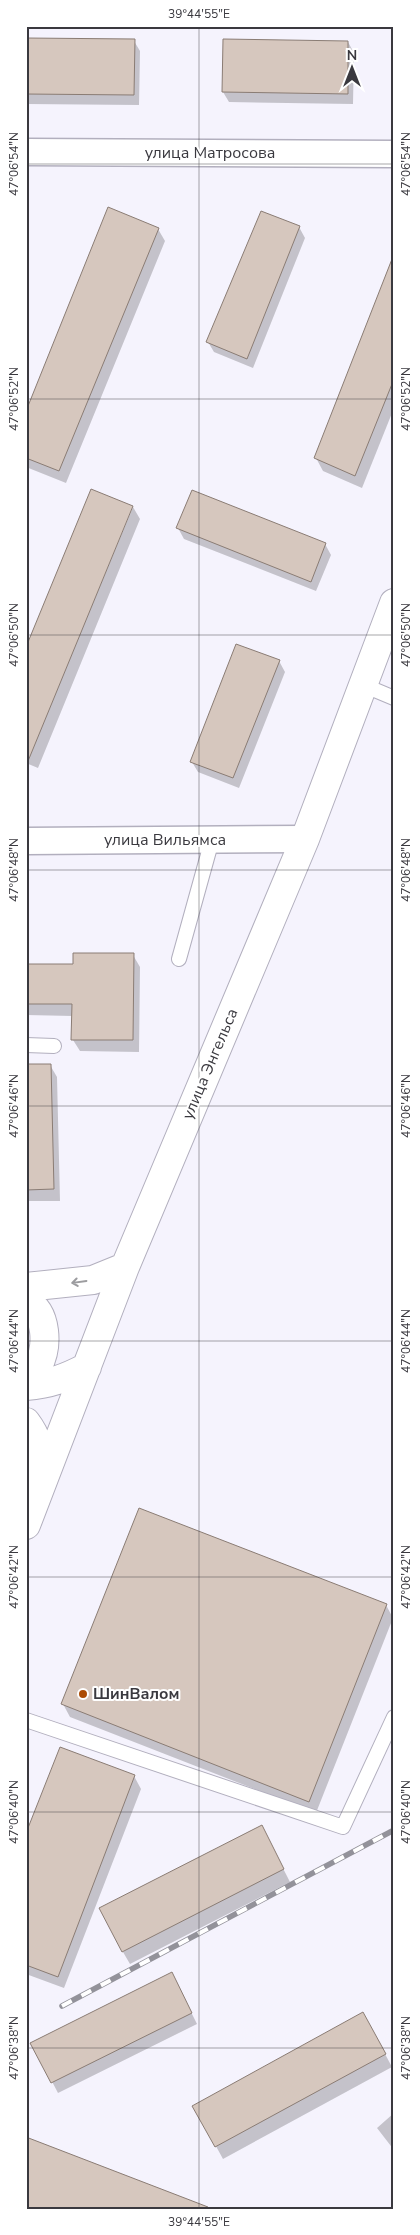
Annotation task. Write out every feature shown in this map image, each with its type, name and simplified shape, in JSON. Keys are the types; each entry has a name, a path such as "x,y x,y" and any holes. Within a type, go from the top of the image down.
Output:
{"main road":[{"name":"улица Энгельса","path":"26,1525 125,1267 305,839 394,603"},
{"path":"26,1287 93,1280 125,1267"},
{"path":"26,1301 41,1317 44,1334 43,1352 37,1368 26,1378"},
{"path":"26,1386 46,1385 64,1380 87,1367"},
{"path":"26,1422 39,1445 42,1468 40,1488"}],"street":[{"name":"улица Матросова","path":"26,152 394,154"},
{"name":"улица Вильямса","path":"26,841 305,839"}],"lane":[{"path":"363,685 394,698"},
{"path":"179,958 212,840"},
{"path":"26,1045 54,1046"},
{"path":"26,1720 343,1827 394,1717"}],"building":[{"path":"26,38 135,39 134,95 26,94"},
{"path":"223,39 348,41 348,94 222,92"},
{"path":"108,207 159,228 59,471 26,458 26,411"},
{"path":"261,211 300,226 247,359 206,342"},
{"path":"392,259 394,379 355,476 314,458"},
{"path":"91,489 133,506 26,766 26,647"},
{"path":"192,490 326,543 311,582 176,528"},
{"path":"236,644 280,660 233,778 190,762"},
{"path":"73,953 134,953 133,1040 71,1040 72,1004 26,1004 26,964 73,964"},
{"path":"26,1064 51,1064 54,1189 26,1190"},
{"path":"139,1508 387,1604 309,1802 61,1704"},
{"path":"60,1747 135,1775 58,1977 26,1965 26,1833"},
{"path":"262,1825 284,1869 122,1952 99,1908"},
{"path":"172,1972 192,2013 51,2083 30,2043"},
{"path":"363,2012 386,2054 215,2147 192,2106"},
{"path":"26,2137 208,2207 208,2209 26,2209"}],"railway":[{"path":"62,2006 394,1830"}],"place":[{"name":"ШинВалом","path":"83,1694"}]}
